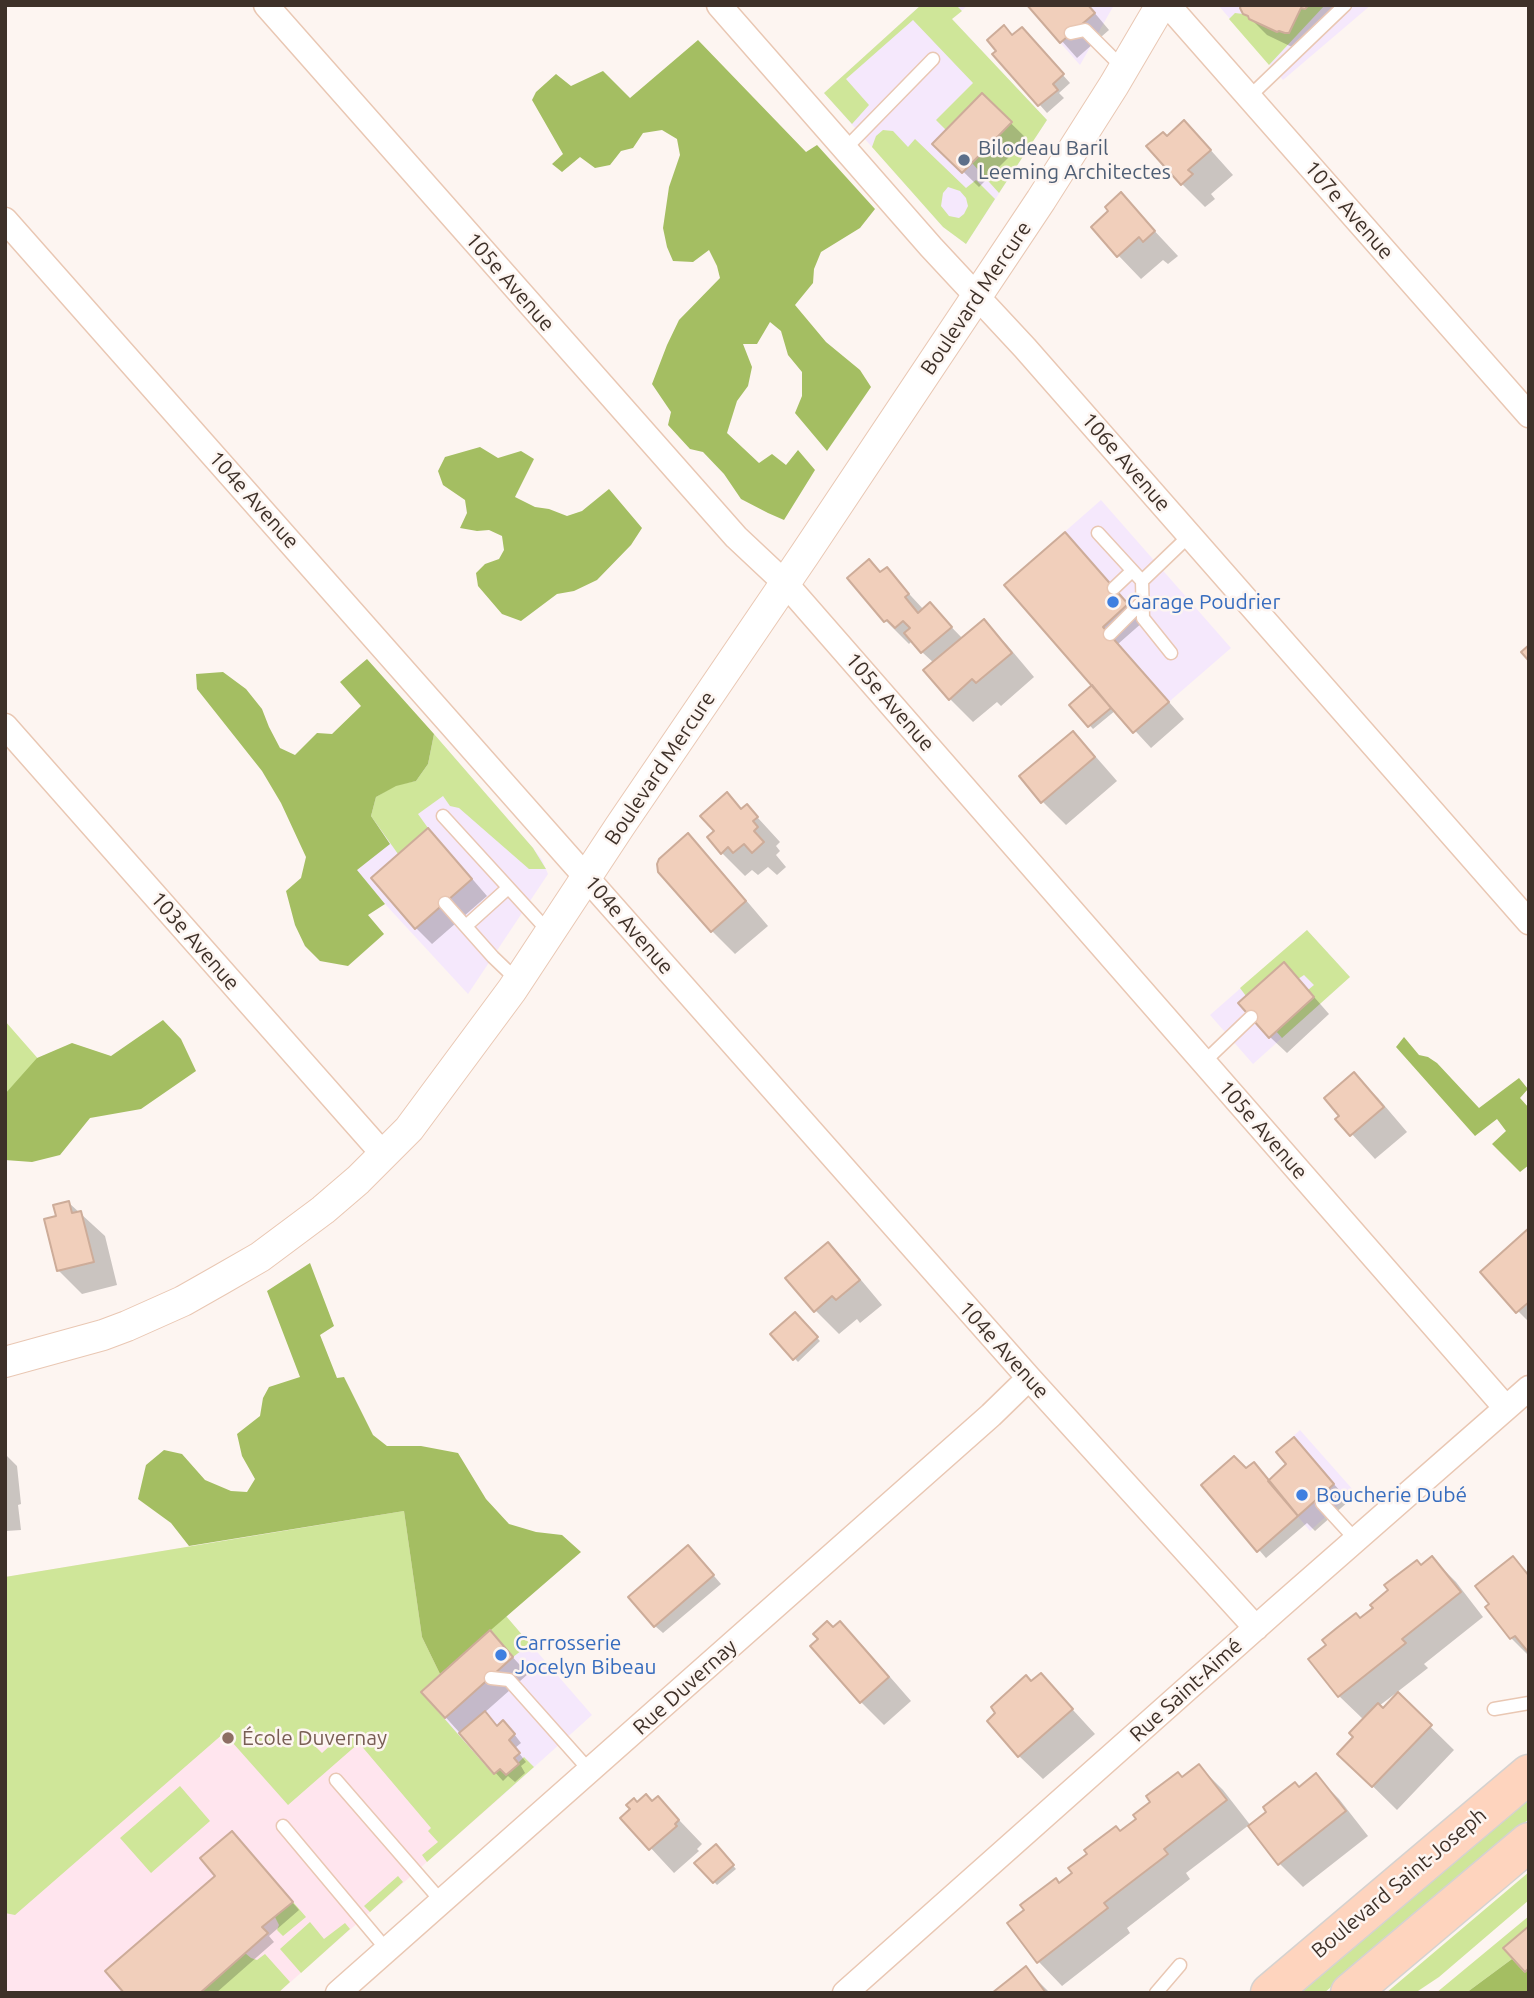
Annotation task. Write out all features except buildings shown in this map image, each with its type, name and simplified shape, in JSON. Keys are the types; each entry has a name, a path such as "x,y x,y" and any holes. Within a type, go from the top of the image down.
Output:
{"main road":[{"name":"Boulevard Saint-Joseph","path":"1270,1993 1529,1774"},
{"path":"1350,1993 1529,1842"}],"street":[{"name":"105e Avenue","path":"266,5 736,537 785,583 1506,1408"},
{"name":"106e Avenue","path":"719,5 931,247 977,295 1190,535 1529,922"},
{"name":"Boulevard Mercure","path":"5,1362 103,1335 183,1301 290,1236 324,1210 409,1129 518,981 785,583 1041,200 1161,5"},
{"name":"107e Avenue","path":"1168,5 1529,415"},
{"name":"104e Avenue","path":"5,220 1029,1378 1256,1628"},
{"name":"103e Avenue","path":"5,726 384,1155"},
{"name":"Rue Duvernay","path":"338,1993 981,1424 1029,1378"},
{"name":"Rue Saint-Aimé","path":"845,1993 1529,1388"}],"lane":[{"path":"1249,96 1345,5"},
{"path":"1071,33 1085,30 1123,69"},
{"path":"845,149 933,59"},
{"path":"1098,533 1142,581 1143,618 1171,653"},
{"path":"1142,581 1190,535"},
{"path":"1114,587 1132,570"},
{"path":"1110,634 1142,603"},
{"path":"443,816 550,933"},
{"path":"466,926 508,888"},
{"path":"445,903 518,981"},
{"path":"1204,1062 1251,1017"},
{"path":"1322,1503 1356,1540"},
{"path":"491,1678 509,1680 590,1771"},
{"path":"1494,1709 1529,1703"},
{"path":"336,1780 442,1902"},
{"path":"283,1826 387,1950"},
{"path":"1156,1993 1180,1965"}],"shaded area":[{"path":"921,5 968,5 952,19 1047,120 966,244 943,227 824,93"},
{"path":"1027,5 1114,5 1080,65"},
{"path":"1218,5 1371,5 1283,80"},
{"path":"1101,500 1231,648 1133,733 1004,585"},
{"path":"434,734 533,848 548,874 468,994 385,904 318,825"},
{"path":"1307,930 1350,977 1253,1064 1210,1015"},
{"path":"1300,1430 1354,1491 1310,1531 1268,1481 1286,1465 1276,1452"},
{"name":"École Duvernay","path":"404,1511 478,1640 421,1692 502,1796 278,1993 5,1993 5,1577"},
{"path":"506,1616 592,1715 502,1796 421,1692"}],"green space":[{"path":"921,5 956,5 962,11 952,19 1047,120 999,193 972,163 1012,122 982,93 946,130 936,120 973,83 913,20 846,79 869,105 852,124 824,93"},
{"path":"1309,5 1325,5 1269,65 1229,19 1235,13 1243,14 1277,32 1289,33 1301,8 1305,9"},
{"path":"698,40 806,152 817,145 875,209 860,228 821,252 814,269 813,283 795,305 826,342 860,370 871,387 827,451 795,413 802,396 802,372 788,355 781,331 770,322 757,344 743,344 752,367 748,386 737,401 727,433 759,463 772,454 786,465 798,450 815,470 784,520 741,499 724,474 703,452 690,449 668,425 671,412 652,384 679,320 720,278 709,250 693,262 673,261 667,247 663,228 669,187 680,155 677,139 662,130 643,133 633,148 621,151 610,165 595,168 580,157 562,172 552,164 563,154 532,100 536,92 556,74 571,86 603,71 630,98"},
{"path":"883,130 893,131 908,147 915,139 966,188 976,180 995,199 966,244 943,227 872,147 876,136","holes":["948,187 960,191 968,206 959,218 949,216 941,206 943,193"]},
{"path":"480,447 498,458 521,451 534,459 515,497 535,507 567,516 582,511 609,489 642,528 631,545 597,580 574,591 557,594 521,621 502,614 478,586 476,573 485,564 499,559 504,550 502,536 489,530 460,528 467,513 465,500 443,485 438,471 445,457"},
{"path":"367,659 434,734 428,764 416,781 396,786 376,797 371,816 390,844 357,870 385,904 368,915 384,934 348,966 320,961 305,946 295,925 286,891 301,878 306,857 281,803 262,771 197,689 196,674 223,672 246,689 262,709 280,748 295,755 317,733 332,734 361,706 340,682"},
{"path":"434,734 533,848 546,869 529,869 459,808 450,806 443,796 418,814 428,828 398,854 371,816 376,797 396,785 416,781 428,764"},
{"path":"1307,930 1350,977 1282,1038 1276,1031 1314,998 1308,990 1314,985 1304,975 1298,979 1284,963 1246,996 1240,988"},
{"path":"163,1020 181,1039 196,1071 141,1109 90,1118 60,1155 32,1162 5,1160 5,1094 37,1058 72,1043 111,1056"},
{"path":"5,1021 90,1118 5,1149"},
{"path":"1404,1037 1419,1055 1437,1063 1479,1108 1519,1078 1528,1089 1520,1098 1529,1108 1529,1165 1520,1172 1492,1144 1506,1131 1497,1119 1475,1136 1396,1047"},
{"path":"310,1263 334,1326 320,1335 337,1378 344,1377 373,1435 387,1446 421,1446 458,1453 486,1499 509,1524 536,1532 562,1535 581,1552 440,1674 422,1637 404,1511 189,1546 171,1523 138,1499 146,1465 164,1450 182,1454 205,1480 231,1491 247,1492 255,1479 242,1456 237,1434 260,1416 263,1398 269,1387 300,1377 267,1291"},
{"name":"École Duvernay","path":"404,1511 422,1637 440,1674 421,1692 493,1774 500,1769 506,1775 524,1757 534,1767 427,1862 422,1855 438,1842 428,1831 431,1828 359,1743 288,1805 224,1733 15,1915 5,1913 5,1577","holes":["322,1731 333,1743 322,1753 311,1742"]},
{"path":"506,1616 530,1644 513,1657 490,1630"},
{"path":"180,1786 210,1821 151,1873 120,1838"},
{"path":"1529,1798 1529,1819 1324,1993 1298,1993"},
{"path":"1529,1872 1529,1900 1439,1977 1415,1993 1386,1993"},
{"path":"398,1876 403,1882 370,1912 364,1906"},
{"path":"293,1902 306,1917 283,1936 277,1930 279,1925 275,1917"},
{"path":"1529,1916 1529,1926 1503,1948 1512,1959 1466,1993 1436,1993"},
{"path":"310,1922 324,1939 345,1923 350,1929 301,1973 280,1949"},
{"path":"245,1953 257,1960 265,1954 290,1982 278,1993 200,1993"},
{"path":"1512,1959 1524,1972 1529,1968 1529,1993 1466,1993"}],"place":[{"name":"Bilodeau Baril Leeming Architectes","path":"964,160"},
{"name":"Garage Poudrier","path":"1113,602"},
{"name":"Boucherie Dubé","path":"1302,1495"},
{"name":"Carrosserie Jocelyn Bibeau","path":"501,1655"},
{"name":"École Duvernay","path":"228,1738"}]}
